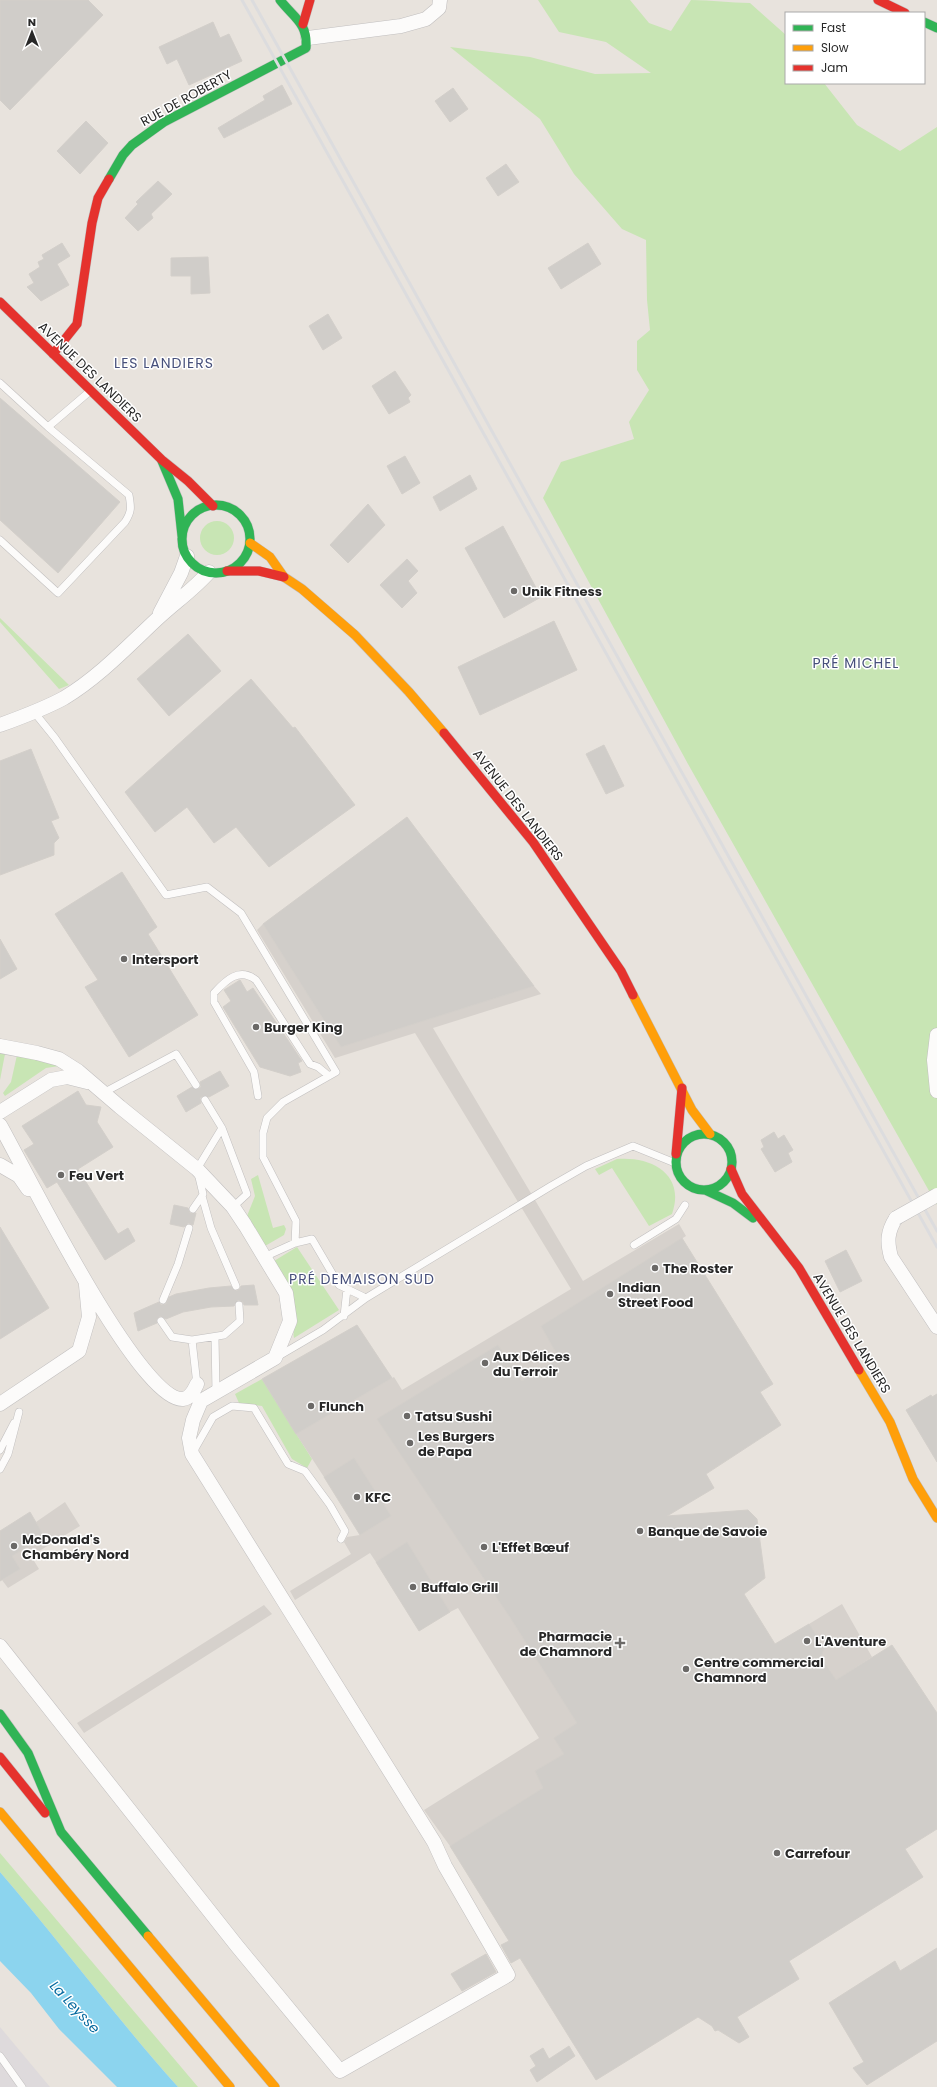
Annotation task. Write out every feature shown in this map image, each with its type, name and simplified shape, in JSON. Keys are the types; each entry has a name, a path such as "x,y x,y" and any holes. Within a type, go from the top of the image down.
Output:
{"main road":[{"path":"280,0 303,24 308,38"},
{"path":"303,24 310,0"},
{"path":"878,0 903,12"},
{"path":"925,22 937,28"},
{"name":"RUE DE ROBERTY","path":"53,354 77,324 92,223 98,198 123,155 132,145 164,122 306,48 308,38"},
{"name":"AVENUE DES LANDIERS","path":"0,302 162,460 191,484 213,506"},
{"name":"AVENUE DES LANDIERS","path":"162,460 178,499 185,550"},
{"path":"213,506 234,510 241,516 250,533 250,542 244,559 227,571 209,572 199,568 185,550 186,525 190,517 205,507 213,506"},
{"name":"AVENUE DES LANDIERS","path":"250,542 270,557 284,577"},
{"name":"AVENUE DES LANDIERS","path":"227,571 259,571 284,577 302,589 355,635 409,692 482,778 533,842 621,971 692,1110 710,1134"},
{"path":"682,1088 676,1158 678,1175 686,1184 696,1189 705,1190 733,1203 770,1230"},
{"path":"676,1158 681,1144 689,1137 700,1134 710,1134 719,1138 730,1151 731,1169 728,1177 721,1184 705,1190"},
{"name":"AVENUE DES LANDIERS","path":"731,1169 742,1194 799,1268 846,1347 890,1422 913,1479 937,1518"},
{"path":"0,1714 28,1753 62,1832"},
{"path":"0,1758 275,2087"},
{"path":"0,1812 230,2087"}],"street":[{"path":"308,38 401,26 426,19 439,8 440,0"},
{"path":"157,619 181,573 185,550"},
{"path":"0,725 34,712 65,697 90,679 128,648 157,619 198,584 209,572"},
{"path":"937,1035 934,1060 937,1091"},
{"path":"0,1046 59,1059 98,1088 197,1169 232,1207 286,1293 290,1321 275,1358 201,1401 193,1420 190,1438 192,1454 434,1842 445,1866 508,1974 340,2071 237,1946 0,1646"},
{"path":"0,1112 52,1080 67,1077 98,1088"},
{"path":"0,1125 85,1282 134,1356 155,1384 177,1398 184,1399 190,1396 194,1387"},
{"path":"0,1165 19,1176 50,1219"},
{"path":"937,1195 896,1218 888,1234 888,1245 891,1258 937,1327"},
{"path":"0,1404 79,1351 89,1317 85,1282"}],"lane":[{"path":"0,383 48,427 129,495 132,510 125,522 58,593 0,540"},
{"path":"48,427 91,391"},
{"path":"34,712 55,738 166,895 206,887 241,913 336,1072 283,1102 267,1118 263,1133 263,1157 296,1221 295,1243"},
{"path":"258,1096 254,1072 214,1002 214,993 224,982 239,974 250,975 256,980 310,1064 318,1067 329,1076"},
{"path":"98,1088 176,1054 196,1085"},
{"path":"206,1100 222,1128 247,1194 232,1207"},
{"path":"222,1128 197,1169 203,1194 202,1196 211,1228 236,1286"},
{"path":"275,1358 299,1345 344,1316 366,1298 586,1166 633,1146 676,1158"},
{"path":"193,1209 202,1196"},
{"path":"634,1245 676,1219 685,1204"},
{"path":"163,1300 178,1264 189,1228"},
{"path":"264,1257 295,1243 312,1239 339,1285 366,1298"},
{"path":"344,1316 347,1289"},
{"path":"161,1321 172,1337 192,1340 224,1335 240,1321 238,1306"},
{"path":"215,1336 216,1392"},
{"path":"192,1340 194,1387"},
{"path":"192,1454 213,1417 232,1406 254,1408 288,1464 305,1471 330,1505 344,1531 341,1539"},
{"path":"0,1469 8,1454 19,1412 1,1446"},
{"path":"0,2056 22,2087"}],"shaded area":[{"path":"263,924 341,1047 534,986 541,994 433,1028 583,1281 679,1224 686,1236 541,1326 559,1358 522,1381 498,1345 378,1419 511,1619 577,1723 555,1738 564,1754 535,1771 543,1788 450,1846 424,1810 539,1738 458,1608 450,1612 407,1542 376,1562 370,1553 295,1600 290,1591 351,1554 344,1542 347,1537 360,1535 391,1516 354,1458 324,1477 296,1434 394,1377 402,1390 571,1289 415,1033 335,1058 257,930"},
{"path":"65,1502 80,1526 31,1556 39,1569 8,1588 2,1580 20,1569 12,1556 44,1536 36,1522"},
{"path":"842,1604 872,1657 836,1680 819,1653 809,1624"},
{"path":"264,1605 272,1614 84,1733 77,1723"},
{"path":"0,2027 50,2087 0,2087"}],"green space":[{"path":"538,0 630,0 649,23 671,31 691,0 750,3 785,34 785,84 825,84 857,125 900,151 937,127 937,1205 688,764 543,498 561,462 634,439 629,422 649,390 637,370 637,341 650,330 647,300 646,240 622,229 574,174 540,119 450,47 530,57 595,74 651,73 606,42 559,32"},
{"path":"220,521 229,526 233,531 233,545 229,550 224,554 214,555 210,554 201,545 200,535 201,531 210,522"},
{"path":"0,618 69,685 59,689 0,622"},
{"path":"0,1053 5,1054 0,1080"},
{"path":"17,1055 49,1061 59,1066 46,1068 5,1096 3,1093 11,1082"},
{"path":"617,1159 642,1161 662,1170 670,1178 674,1188 675,1200 672,1214 649,1226 612,1168 599,1175 595,1169"},
{"path":"258,1175 273,1228 284,1225 286,1229 284,1235 265,1246 247,1216 255,1196 251,1179"},
{"path":"297,1247 339,1310 294,1338 296,1319 294,1301 286,1281 274,1261"},
{"path":"262,1379 312,1459 307,1468 292,1459 262,1406 239,1403 235,1394"},
{"path":"0,1853 198,2087 178,2087 155,2061 0,1872"}],"water":[{"name":"La Leysse","path":"0,1872 178,2087 117,2087 59,2029 31,1993 0,1961"}],"building":[{"path":"0,0 88,0 103,15 10,110 0,100"},
{"path":"213,22 220,38 229,34 242,61 189,85 177,59 167,64 159,47"},
{"path":"282,85 292,104 224,138 218,128 265,100 263,96"},
{"path":"453,88 468,109 450,122 435,101"},
{"path":"86,121 108,143 80,174 57,151"},
{"path":"506,164 519,182 498,196 486,178"},
{"path":"158,181 172,194 151,214 153,218 138,231 125,218 138,204 136,202"},
{"path":"62,243 70,256 57,264 69,285 41,301 27,287 34,283 29,274 40,267 38,262 44,259 42,255"},
{"path":"588,243 601,264 561,289 548,268"},
{"path":"208,257 210,293 191,294 191,276 171,276 171,258"},
{"path":"328,314 342,338 323,350 309,326"},
{"path":"395,371 411,395 408,398 410,402 389,414 372,386"},
{"path":"0,398 120,502 58,573 0,520"},
{"path":"405,456 420,483 402,494 387,466"},
{"path":"470,475 477,489 440,511 433,497"},
{"path":"368,504 385,525 348,563 330,545"},
{"path":"503,526 541,597 504,618 465,548"},
{"path":"407,559 418,571 408,581 417,593 402,608 380,585"},
{"path":"554,621 577,670 480,715 458,667"},
{"path":"188,634 221,671 169,716 137,679"},
{"path":"251,679 293,728 295,727 355,805 269,867 236,827 214,843 187,807 155,832 125,792"},
{"path":"604,745 624,786 606,794 586,754"},
{"path":"31,749 59,818 51,821 59,838 54,843 54,855 0,875 0,761"},
{"path":"407,817 534,986 341,1047 263,924"},
{"name":"Intersport","path":"122,872 157,927 148,934 198,1015 129,1057 85,987 98,980 55,914"},
{"path":"0,939 17,969 0,979"},
{"name":"Burger King","path":"240,980 247,992 253,988 302,1061 298,1063 301,1072 290,1076 260,1067 223,1007 231,1001 224,990"},
{"path":"220,1071 229,1086 209,1097 203,1096 200,1098 201,1103 186,1112 177,1096 192,1087 198,1089 201,1087 200,1082"},
{"name":"Feu Vert","path":"78,1091 86,1105 101,1107 97,1122 113,1147 78,1169 118,1234 128,1228 135,1241 105,1260 57,1182 47,1188 24,1150 34,1144 22,1126"},
{"path":"774,1132 778,1139 784,1135 793,1150 788,1153 792,1162 775,1172 761,1149 764,1147 761,1140"},
{"path":"174,1205 188,1208 190,1213 196,1213 193,1225 188,1223 184,1227 170,1224"},
{"path":"0,1227 49,1308 0,1339"},
{"name":"Centre commercial Chamnord","path":"682,1238 773,1384 760,1392 781,1425 706,1474 714,1488 667,1516 748,1510 757,1519 765,1578 744,1594 775,1644 809,1624 824,1648 821,1657 836,1680 892,1645 937,1713 937,1829 905,1849 923,1877 789,1961 799,1979 737,2017 749,2037 739,2043 718,2030 715,2031 712,2026 698,2017 596,2080 520,1958 511,1963 501,1945 509,1941 450,1846 543,1788 535,1771 564,1754 554,1738 577,1723 511,1619 377,1419 498,1345 522,1381 559,1358 541,1326"},
{"path":"846,1250 862,1281 840,1292 825,1261"},
{"path":"254,1285 258,1305 244,1305 243,1302 238,1300 234,1306 211,1307 183,1312 166,1319 160,1316 157,1319 157,1323 138,1331 134,1313 159,1302 161,1305 166,1304 169,1297 176,1294 231,1286 236,1291 240,1289 241,1286"},
{"name":"Flunch","path":"357,1325 392,1378 296,1434 262,1379"},
{"path":"937,1394 937,1462 906,1410 931,1395 932,1397"},
{"name":"KFC","path":"354,1458 391,1516 360,1535 324,1477"},
{"name":"McDonald's Chambéry Nord","path":"30,1512 44,1536 12,1556 20,1569 0,1581 0,1531"},
{"name":"Buffalo Grill","path":"407,1542 450,1612 419,1631 376,1562"},
{"path":"937,1948 937,2041 867,2085 853,2068 864,2062 829,2003 895,1961 900,1971"},
{"path":"486,1954 496,1972 462,1991 451,1974"},
{"path":"569,2046 575,2056 537,2082 530,2070 536,2066 530,2056 543,2048 549,2059"}],"railway":[{"path":"242,0 937,1247"},
{"path":"252,0 937,1231"}],"traffic: fast":[{"path":"109,179 123,155 132,145 164,122 306,48 305,32 299,21 280,0"},
{"path":"925,22 937,28"},
{"path":"162,461 178,499 182,536"},
{"path":"216,505 229,508 240,515 247,526 250,539 247,552 240,563 229,570 216,573 203,570 192,563 185,552 182,539 185,526 192,515 203,508 216,505"},
{"path":"698,1134 710,1134 724,1142 732,1156 732,1162 730,1173 724,1182 710,1190 698,1190 688,1185 681,1178 676,1168 676,1156 681,1146 688,1139 698,1134"},
{"path":"705,1190 733,1203 753,1218"},
{"path":"0,1714 28,1753 61,1832 148,1936"}],"traffic: slow":[{"path":"250,543 270,557 284,577 302,589 355,635 409,692 444,733"},
{"path":"633,995 692,1110 710,1134"},
{"path":"859,1370 890,1422 913,1479 937,1518"},
{"path":"0,1812 230,2087"},
{"path":"148,1936 275,2087"}],"traffic: jam":[{"path":"303,24 310,0"},
{"path":"878,0 903,12"},
{"path":"53,354 77,324 92,223 98,198 109,179"},
{"path":"0,302 162,460 188,481 213,506"},
{"path":"227,571 259,571 284,577"},
{"path":"444,733 533,842 621,971 633,995"},
{"path":"676,1154 682,1088"},
{"path":"731,1169 742,1194 799,1268 859,1370"},
{"path":"0,1757 45,1813"}],"place":[{"name":"Unik Fitness","path":"514,591"},
{"name":"Intersport","path":"124,959"},
{"name":"Burger King","path":"256,1027"},
{"name":"Feu Vert","path":"61,1175"},
{"name":"The Roster","path":"655,1268"},
{"name":"Indian Street Food","path":"610,1294"},
{"name":"Aux Délices du Terroir","path":"485,1363"},
{"name":"Flunch","path":"311,1406"},
{"name":"Tatsu Sushi","path":"407,1416"},
{"name":"Les Burgers de Papa","path":"410,1443"},
{"name":"KFC","path":"357,1497"},
{"name":"Banque de Savoie","path":"640,1531"},
{"name":"McDonald's Chambéry Nord","path":"14,1546"},
{"name":"L'Effet Bœuf","path":"484,1547"},
{"name":"Buffalo Grill","path":"413,1587"},
{"name":"L'Aventure","path":"807,1641"},
{"name":"Pharmacie de Chamnord","path":"620,1643"},
{"name":"Centre commercial Chamnord","path":"686,1669"},
{"name":"Carrefour","path":"777,1853"}],"district":[{"name":"LES LANDIERS","path":"164,363"},
{"name":"PRÉ MICHEL","path":"856,663"},
{"name":"PRÉ DEMAISON SUD","path":"362,1279"}]}
